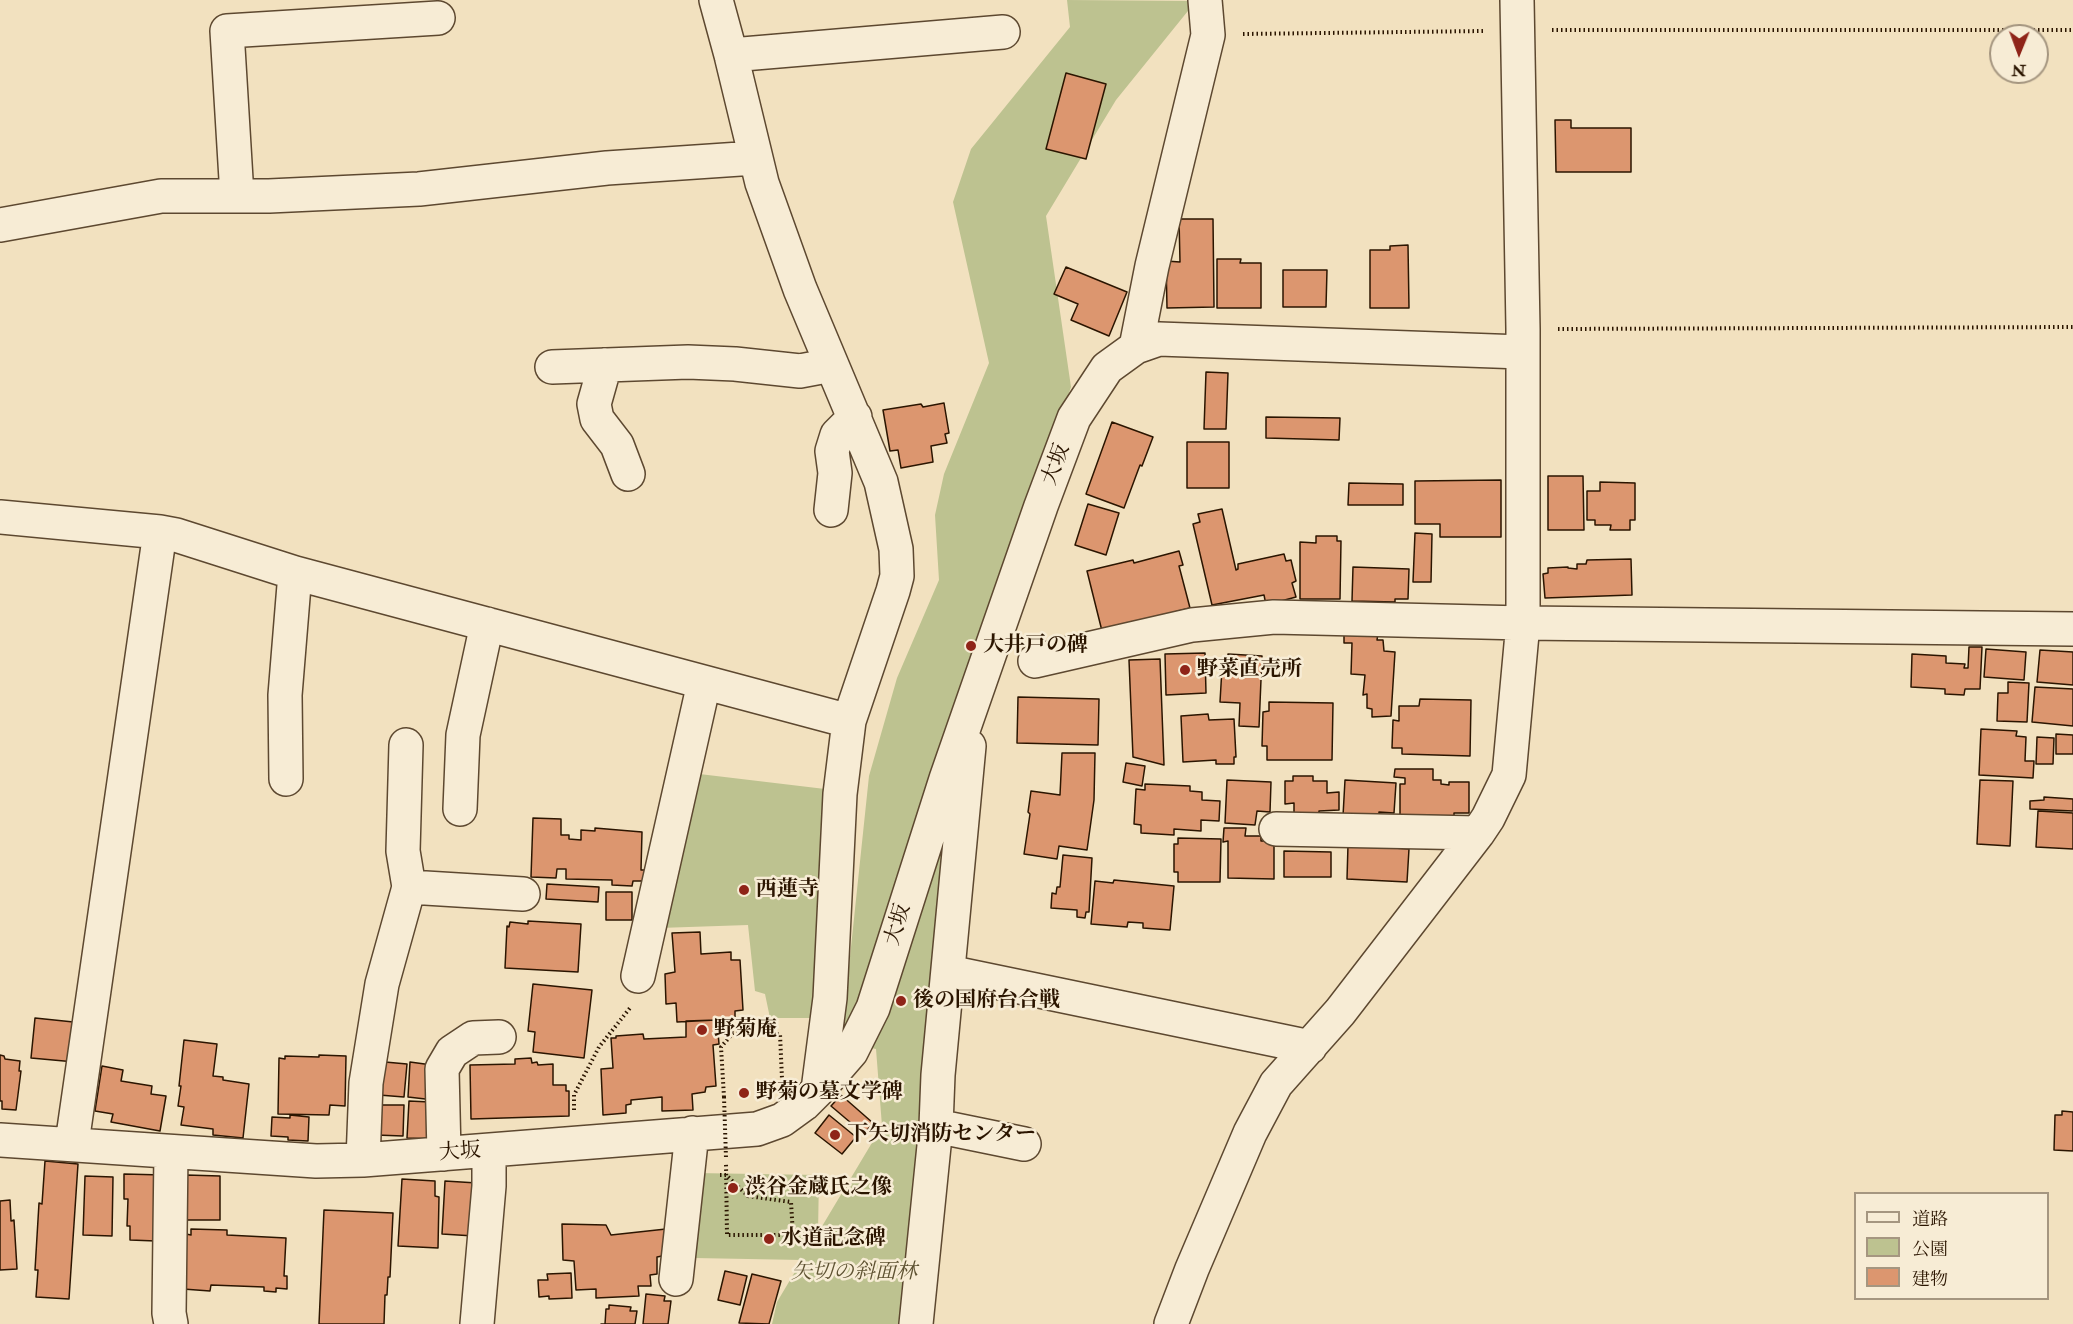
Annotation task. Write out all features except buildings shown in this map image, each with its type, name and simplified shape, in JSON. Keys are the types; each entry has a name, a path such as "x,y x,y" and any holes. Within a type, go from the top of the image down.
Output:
{"street":[{"path":"716,0 762,183 800,289 881,482 896,549 897,576 849,721 840,794 830,998 818,1090"},
{"path":"1136,347 1152,266 1208,34 1205,0"},
{"path":"1171,1324 1191,1269 1250,1133 1276,1084 1340,1012 1478,833 1509,775 1523,623 1517,15"},
{"path":"237,196 227,31 438,18"},
{"path":"731,55 1003,32"},
{"path":"0,225 161,196 237,196 419,189 607,168 755,158"},
{"name":"大坂","path":"0,1140 316,1161 363,1160 756,1129 782,1120 804,1104 851,1052 873,1008 921,854 1041,506 1074,418 1107,368 1136,347 1159,339 1522,341"},
{"path":"552,367 688,362 800,371 832,365"},
{"path":"605,365 594,404 597,419 617,446 628,474"},
{"path":"831,510 835,473 832,452 837,435 855,417"},
{"path":"0,517 176,535 295,573 849,721"},
{"path":"72,1143 160,532"},
{"path":"286,779 285,695 295,573"},
{"path":"1035,661 1192,625 1274,617 1523,623 2073,629"},
{"path":"460,809 463,735 487,624"},
{"path":"638,976 704,683"},
{"path":"916,1324 969,761 970,709"},
{"path":"363,1160 366,1083 382,984 410,886 403,851 406,745"},
{"path":"1276,829 1478,833"},
{"path":"410,886 523,894"},
{"path":"948,972 1310,1047"},
{"path":"444,1154 442,1069 452,1052 473,1038 499,1037"},
{"path":"936,1126 1024,1144"},
{"path":"676,1279 692,1133"},
{"path":"477,1324 489,1186 489,1151"},
{"path":"171,1152 169,1313 171,1324"}],"path":[{"path":"1208,34 1517,15 2073,30"},
{"path":"1522,341 2073,327"},
{"path":"574,1095 599,1047 629,1012 638,976"},
{"path":"726,1158 721,1047 733,1033 780,1034"},
{"path":"718,1175 726,1175 748,1196 791,1202 793,1235 727,1235 726,1175"}],"green space":[{"name":"矢切の斜面林","path":"1067,0 1196,1 1116,100 1046,216 1071,387 959,717 900,1324 772,1324 777,1302 802,1260 694,1258 695,1173 819,1175 818,1233 882,1126 876,1049 841,1042 869,776 897,678 939,580 935,515 944,474 989,363 953,202 971,149 1070,27"},
{"path":"691,773 825,789 817,990 811,1018 770,1018 765,994 755,991 748,925 659,928"}],"place":[{"name":"大井戸の碑","path":"971,646"},
{"name":"野菜直売所","path":"1185,670"},
{"name":"西蓮寺","path":"744,890"},
{"name":"後の国府台合戦","path":"901,1001"},
{"name":"野菊庵","path":"702,1030"},
{"name":"野菊の墓文学碑","path":"744,1093"},
{"name":"下矢切消防センター","path":"835,1135"},
{"name":"渋谷金蔵氏之像","path":"733,1188"},
{"name":"水道記念碑","path":"769,1239"}]}
